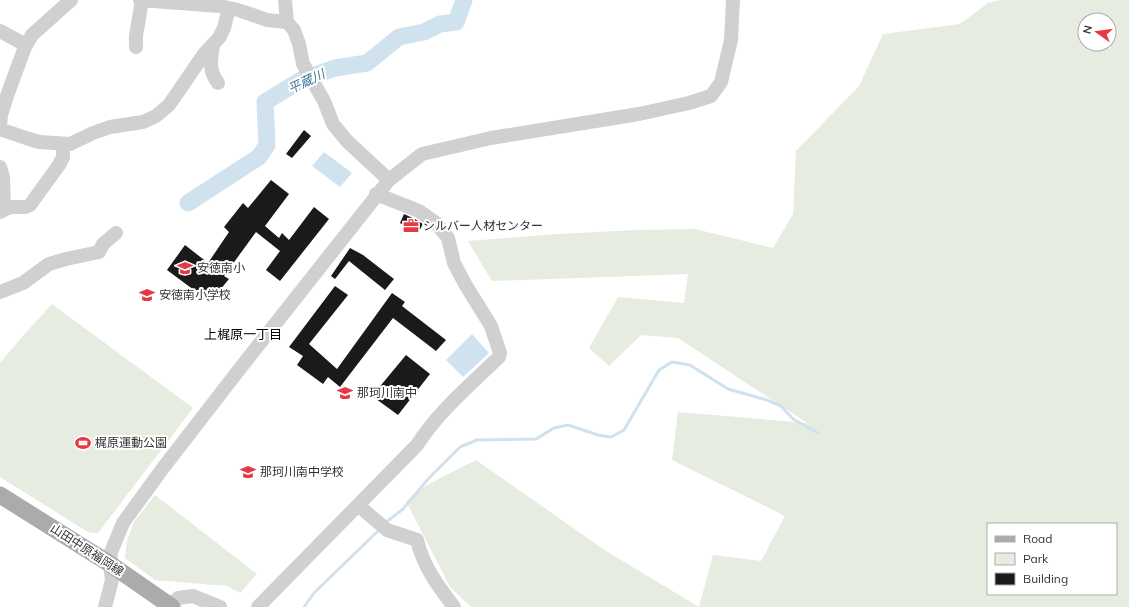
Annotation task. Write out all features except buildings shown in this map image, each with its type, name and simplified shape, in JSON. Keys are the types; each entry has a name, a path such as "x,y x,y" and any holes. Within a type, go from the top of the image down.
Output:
{"main road":[{"name":"山田中原福岡線","path":"0,495 110,564 171,607"}],"street":[{"path":"71,0 32,35 26,45 1,115 0,127 39,142 70,144 92,133 110,127 143,122 156,116 169,105 213,44 219,38 224,28 229,8"},
{"path":"136,47 141,0 229,8 267,20 286,22 294,30 304,64 324,101 333,124 347,140 389,180"},
{"path":"285,0 286,22"},
{"path":"105,607 112,580 110,564 111,552 124,523 163,468 376,194 389,180 422,154 491,138 639,114 689,103 711,96 721,82 731,40 733,0"},
{"path":"0,30 26,45"},
{"path":"213,44 211,72 218,83"},
{"path":"0,167 3,177 2,211 10,207 25,207 33,201 62,160 63,144"},
{"path":"258,607 359,506 417,445 426,431 446,408 499,357 500,353 491,326 454,263 448,238 436,223 419,211 376,194"},
{"path":"0,292 23,283 49,264 99,252 104,244 116,233"},
{"path":"359,506 387,530 416,540 428,570 454,607"},
{"path":"171,607 178,598 193,596 220,607"}],"green space":[{"path":"1000,0 1129,0 1129,607 699,607 713,555 761,561 785,516 672,460 678,412 807,423 678,338 641,335 609,366 589,348 618,297 684,303 688,274 492,281 468,241 558,234 695,229 773,248 793,214 796,151 859,86 883,34 960,24 988,3"},
{"name":"梶原運動公園","path":"52,304 193,408 98,533 88,532 0,477 0,363"},
{"path":"476,460 606,551 699,607 471,607 450,587 406,501 427,485"},
{"path":"155,495 257,574 240,593 227,586 155,580 125,558 127,541 134,522"}],"water":[{"path":"324,152 352,173 340,187 312,166"},
{"path":"472,334 489,353 463,377 446,360"}],"waterway":[{"name":"平蔵川","path":"188,203 259,157 267,145 265,102 301,80 335,68 367,63 399,37 424,32 440,24 456,22 464,0"},
{"path":"385,523 403,509 429,478 460,447 477,440 536,439 554,428 568,425 598,435 611,437 624,430 659,370 672,362 690,365 728,389 767,400 781,406 793,419 818,433"},
{"path":"304,607 314,593 380,529"}],"place":[{"name":"シルバー人材センター","path":"411,226"},
{"name":"安徳南小","path":"185,268"},
{"name":"安徳南小学校","path":"147,295"},
{"name":"那珂川南中","path":"345,393"},
{"name":"梶原運動公園","path":"83,443"},
{"name":"那珂川南中学校","path":"248,472"}],"district":[{"name":"上梶原一丁目","path":"243,334"}]}
